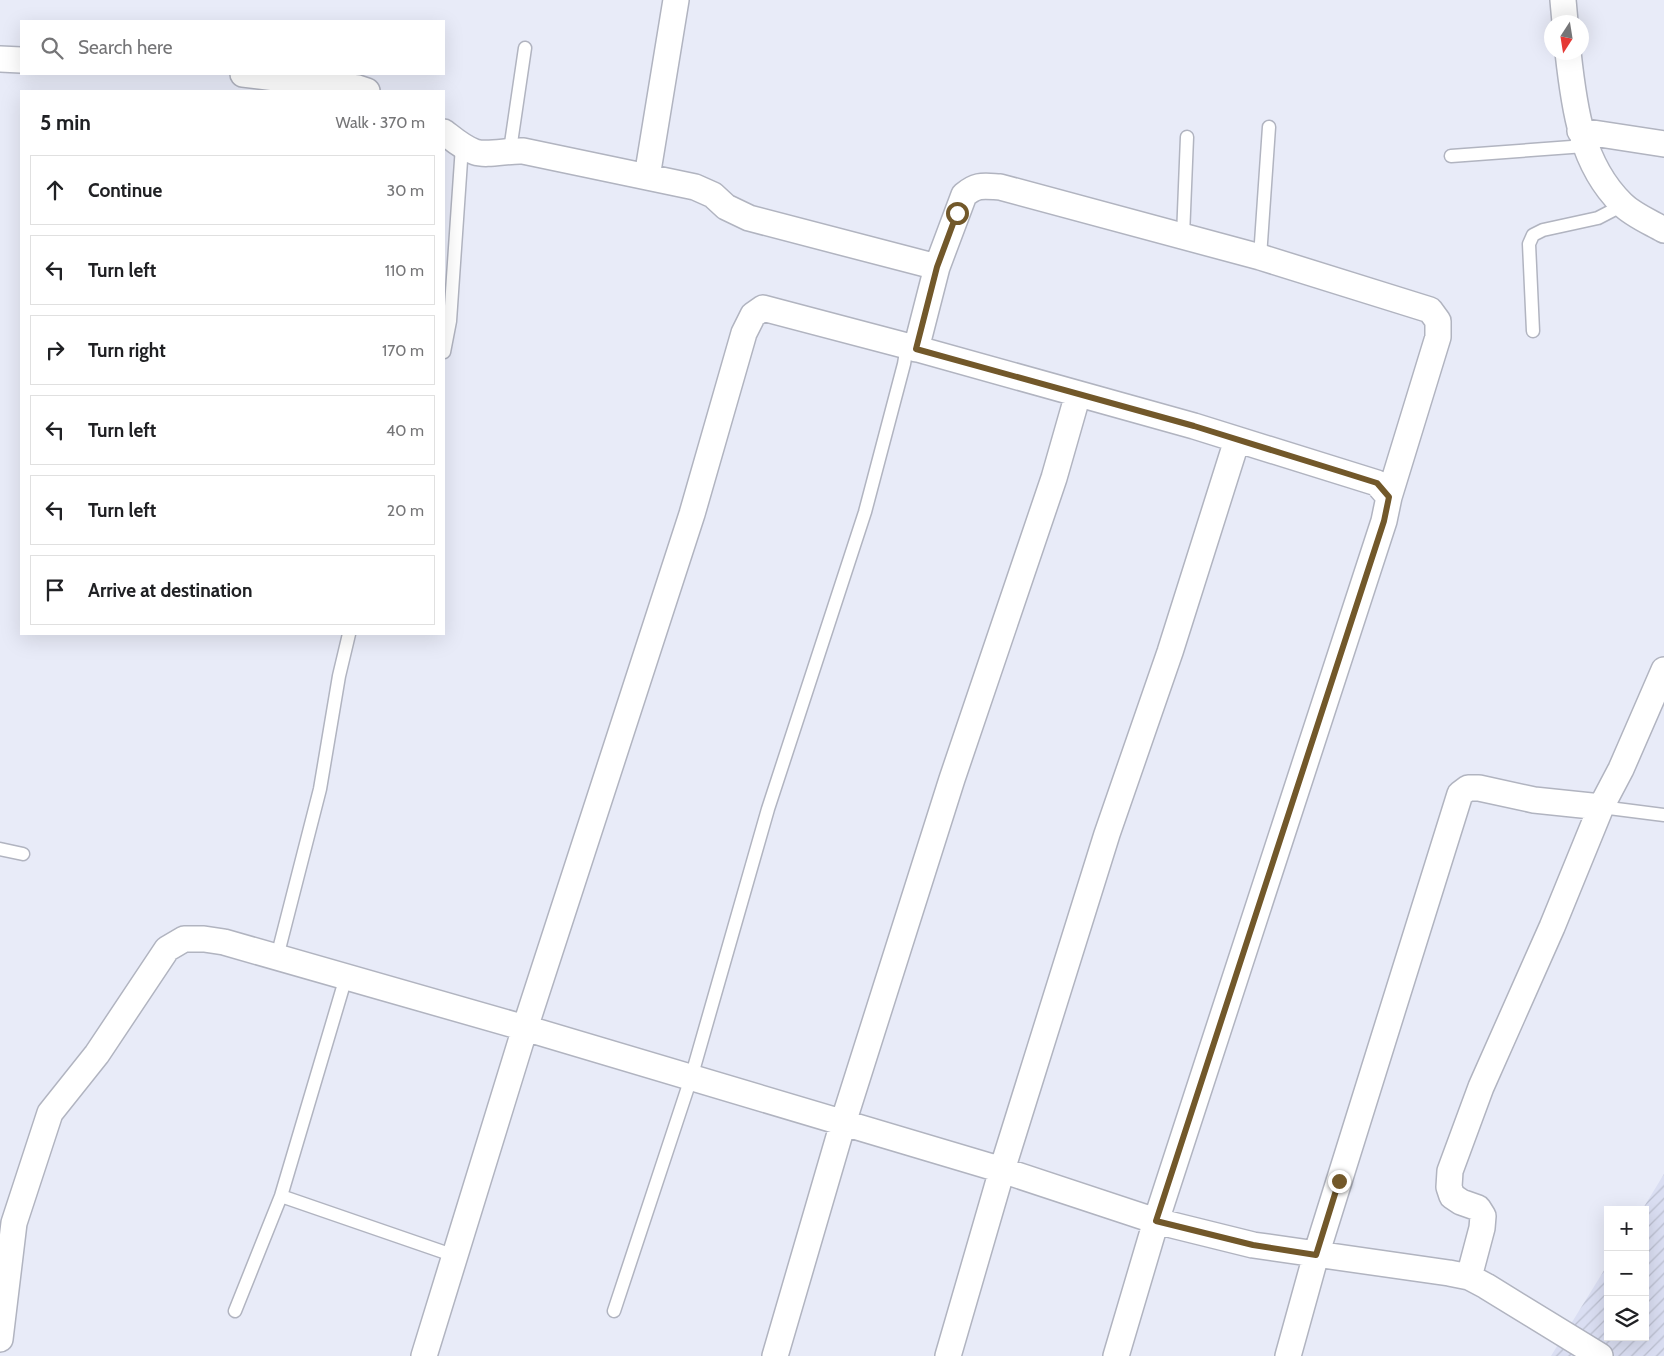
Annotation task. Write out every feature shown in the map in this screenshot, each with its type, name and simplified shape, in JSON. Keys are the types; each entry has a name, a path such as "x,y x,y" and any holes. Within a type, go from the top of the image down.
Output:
{"street":[{"path":"647,177 676,0"},
{"path":"1563,0 1564,15"},
{"path":"0,59 20,60"},
{"path":"1569,60 1583,139 1592,162 1606,186 1623,205 1640,218 1664,230"},
{"path":"251,75 364,90"},
{"path":"453,139 475,152 486,154 510,150 523,151 695,187 713,194 726,207 749,218 937,267"},
{"path":"1583,139 1664,144"},
{"path":"911,347 937,267 964,195 973,187 982,186 1000,187 1260,257 1430,310 1438,321 1438,337 1434,353 1389,497 1381,531 1156,1221 1116,1356"},
{"path":"424,1356 525,1028 692,514 744,332 753,316 763,308 1194,426 1377,483 1389,497"},
{"path":"775,1356 843,1123 952,779 1054,478 1078,394"},
{"path":"948,1356 1002,1170 1104,843 1170,652 1237,440"},
{"path":"1469,1277 1482,1228 1483,1216 1478,1208 1461,1202 1452,1196 1449,1187 1450,1171 1481,1087 1552,927 1601,807 1621,769 1664,670"},
{"path":"1288,1356 1316,1255 1460,794 1468,788 1479,788 1534,800 1601,807"},
{"path":"0,1339 14,1223 50,1113 97,1054 167,949 184,940 204,939 224,942 525,1028 1002,1170 1156,1221 1253,1245 1469,1277 1600,1356"}],"lane":[{"path":"510,150 525,48"},
{"path":"1260,257 1268,127"},
{"path":"1183,236 1187,137"},
{"path":"445,347 450,321 453,139"},
{"path":"1451,156 1583,139"},
{"path":"1532,332 1529,244 1533,236 1543,230 1598,218 1623,205"},
{"path":"614,1311 691,1078 768,809 864,512 904,364 911,347"},
{"path":"278,957 320,789 339,676 349,635"},
{"path":"1601,807 1664,815"},
{"path":"0,849 23,854"},
{"path":"235,1311 281,1196 346,977"},
{"path":"281,1196 455,1256"}],"shaded area":[{"path":"1664,1174 1664,1356 1551,1356 1604,1270 1604,1341 1649,1341 1649,1206 1644,1206"}],"route":[{"path":"957,213 937,267 916,349 1194,426 1342,472 1377,483 1389,497 1384,521 1156,1221 1253,1245 1316,1255 1339,1181"}]}
